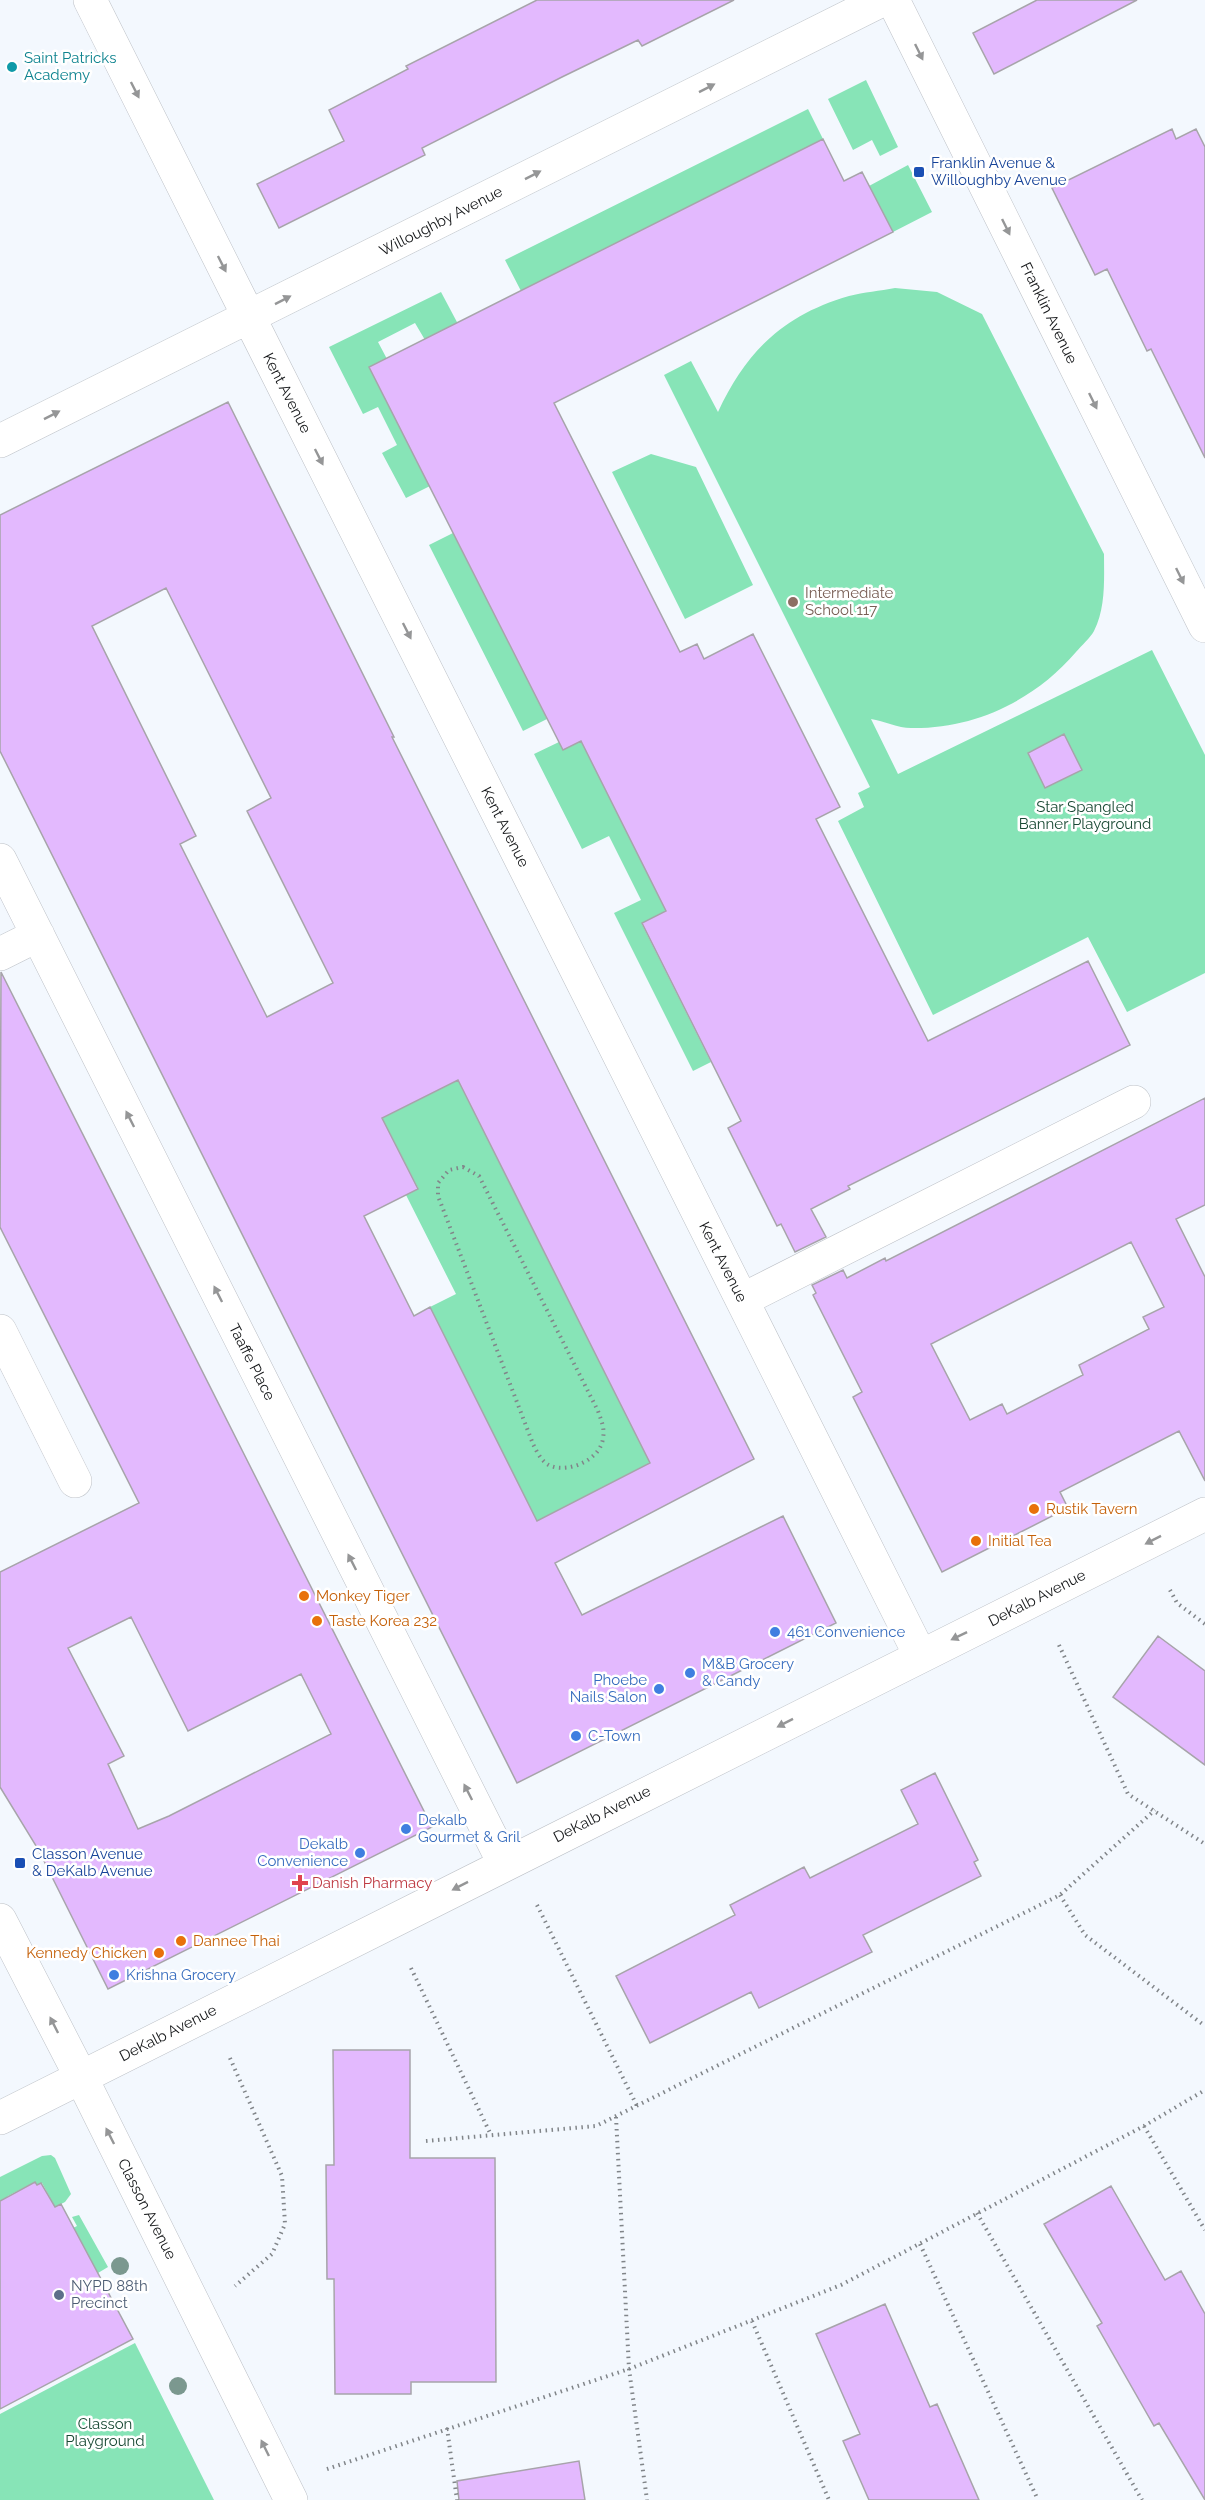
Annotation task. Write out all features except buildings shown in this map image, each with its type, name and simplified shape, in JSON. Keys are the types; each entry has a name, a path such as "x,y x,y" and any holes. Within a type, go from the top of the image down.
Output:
{"street":[{"name":"Kent Avenue","path":"90,0 920,1655"},
{"name":"Willoughby Avenue","path":"0,441 882,0"},
{"name":"Franklin Avenue","path":"893,0 1205,626"},
{"name":"Taaffe Place","path":"0,860 504,1863"},
{"path":"0,954 38,935"},
{"path":"742,1300 1134,1102"},
{"path":"0,1331 75,1481"},
{"name":"DeKalb Avenue","path":"0,2118 504,1863 1205,1514"},
{"name":"Classon Avenue","path":"0,1920 81,2077 291,2500"}],"path":[{"path":"463,1167 479,1176 598,1410 603,1425 603,1440 595,1455 567,1467 550,1466 540,1457 438,1196 438,1183 448,1170 463,1167"},
{"path":"1170,1590 1177,1604 1205,1624"},
{"path":"1059,1646 1128,1794 1205,1844"},
{"path":"426,2141 596,2126 616,2117 1060,1895 1155,1810"},
{"path":"1060,1895 1085,1935 1205,2026"},
{"path":"537,1905 637,2106"},
{"path":"411,1968 491,2134"},
{"path":"230,2058 282,2176 285,2224 272,2254 235,2286"},
{"path":"327,2469 629,2369 841,2285 1144,2126 1205,2090"},
{"path":"616,2117 629,2369 646,2500"},
{"path":"1144,2126 1205,2230"},
{"path":"977,2213 1142,2500"},
{"path":"920,2244 1038,2500"},
{"path":"752,2321 829,2500"},
{"path":"447,2428 457,2500"}],"green space":[{"path":"866,80 898,147 880,156 872,140 853,150 828,99"},
{"path":"808,109 823,139 521,291 505,260"},
{"path":"908,165 932,212 893,232 869,186"},
{"name":"Star Spangled Banner Playground","path":"895,288 937,292 982,314 1104,554 1104,593 1101,612 1094,631 1060,669 1023,697 981,717 935,727 906,728 871,719 898,774 1152,650 1205,755 1205,973 1127,1012 1088,937 933,1015 838,821 864,807 858,793 870,787 664,375 691,361 718,412 741,371 754,354 786,325 826,304 855,295"},
{"path":"441,292 458,324 425,340 415,323 378,342 387,359 430,486 406,498 382,453 397,445 378,407 363,414 329,347"},
{"path":"651,454 696,467 753,585 685,619 612,472"},
{"path":"453,533 547,719 523,731 429,545"},
{"path":"581,741 666,911 642,924 711,1062 693,1071 614,913 641,900 609,836 582,849 534,754 559,742 563,750"},
{"path":"458,1080 650,1463 537,1521 430,1307 456,1294 406,1195 418,1188 382,1118"},
{"path":"51,2155 55,2158 71,2194 65,2202 55,2207 42,2183 37,2185 35,2182 8,2196 0,2205 0,2177 42,2156"},
{"path":"79,2215 108,2267 98,2273 67,2231 77,2226 72,2217"},
{"name":"Classon Playground","path":"135,2343 214,2500 0,2500 0,2414"}],"place":[{"name":"Saint Patricks Academy","path":"12,67"},
{"name":"Franklin Avenue & Willoughby Avenue","path":"919,172"},
{"name":"Intermediate School 117","path":"793,602"},
{"name":"Rustik Tavern","path":"1034,1509"},
{"name":"Initial Tea","path":"976,1541"},
{"name":"Monkey Tiger","path":"304,1596"},
{"name":"Taste Korea 232","path":"317,1621"},
{"name":"461 Convenience","path":"775,1632"},
{"name":"M&B Grocery & Candy","path":"690,1673"},
{"name":"Phoebe Nails Salon","path":"659,1689"},
{"name":"C-Town","path":"576,1736"},
{"name":"Dekalb Gourmet & Gril","path":"406,1829"},
{"name":"Dekalb Convenience","path":"360,1853"},
{"name":"Classon Avenue & DeKalb Avenue","path":"20,1863"},
{"name":"Danish Pharmacy","path":"300,1883"},
{"name":"Dannee Thai","path":"181,1941"},
{"name":"Kennedy Chicken","path":"159,1953"},
{"name":"Krishna Grocery","path":"114,1975"},
{"name":"NYPD 88th Precinct","path":"59,2295"}]}
